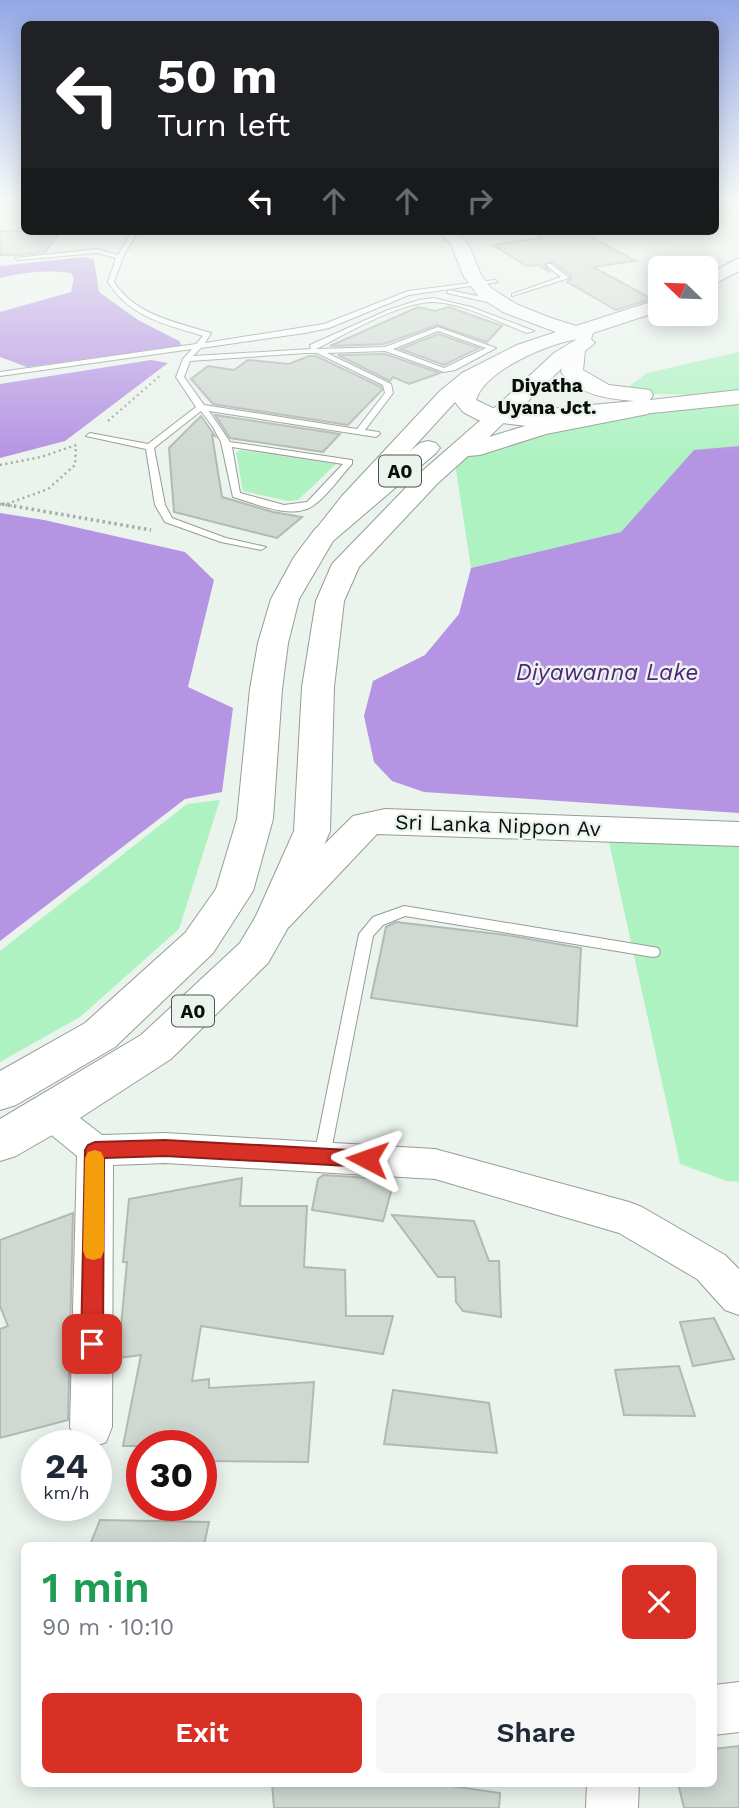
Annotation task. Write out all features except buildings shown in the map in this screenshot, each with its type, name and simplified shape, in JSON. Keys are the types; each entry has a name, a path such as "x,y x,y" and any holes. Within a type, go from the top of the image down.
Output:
{"main road":[{"path":"492,286 505,298 587,336"},
{"path":"495,414 587,336 648,309"},
{"path":"324,535 351,501 448,396 470,378 505,359 648,318"},
{"path":"587,336 572,358 572,372 582,383 598,390 638,395 739,397"},
{"path":"495,414 739,397 527,419 495,414 472,410 464,401 468,391 505,359"},
{"path":"454,457 507,437 640,409"},
{"name":"A0","path":"0,1142 156,1047 254,953 275,917 312,831 315,816 318,687 330,601 346,564 495,414"},
{"name":"A0","path":"0,1093 100,1035 200,943 234,891 255,820 266,689 273,643 285,599 308,557 324,535 446,433 495,414"},
{"name":"Sri Lanka Nippon Av","path":"275,917 366,824 386,821 728,834"}],"street":[{"path":"50,1114 95,1150 165,1148 435,1164 629,1219 711,1267 739,1297"},
{"path":"91,1427 95,1150"},
{"path":"717,1710 739,1707"},
{"path":"612,1808 613,1787"}],"lane":[{"path":"114,286 123,300 165,321 208,335 288,326 322,318 409,286"},
{"path":"0,374 326,326 393,297 446,286"},
{"path":"427,290 505,298 540,286"},
{"path":"306,351 410,305 432,300 452,304 530,331"},
{"path":"187,359 317,350 386,349 444,369 452,368 492,348 438,329 386,349"},
{"path":"208,335 187,359 180,377 228,444 236,495 291,508 303,508 349,462 228,444"},
{"path":"317,350 387,384 389,393 360,431"},
{"path":"90,436 150,447 201,407 376,433"},
{"path":"150,447 160,505 169,520 224,540 261,547"},
{"path":"322,1156 366,934 379,921 404,911 653,952"}],"path":[{"path":"6,505 48,489 75,465 76,445"},
{"path":"0,504 162,533"}],"green space":[{"path":"739,352 739,446 694,451 621,532 471,568 454,457 492,441 733,396 620,393 647,373"},
{"path":"240,450 336,464 298,500 288,501 243,491 236,453"},
{"path":"220,800 179,929 80,1017 0,1062 0,951 187,804"},
{"path":"608,838 739,847 739,1182 727,1181 680,1164"}],"water":[{"path":"72,286 98,286 99,292 138,320 179,341 182,346 27,367 0,357 0,312 71,292"},
{"path":"151,360 168,363 65,441 0,458 0,384"},
{"name":"Diyawanna Lake","path":"739,446 739,813 424,792 392,781 374,762 364,716 373,681 425,655 459,614 471,568 621,532 694,450"},
{"path":"0,513 44,520 185,552 214,580 188,687 233,708 222,792 185,799 0,941"}],"slow traffic":[{"path":"93,1251 95,1158"}],"district":[{"name":"Diyatha Uyana Jct.","path":"547,396"}],"route":[{"path":"92,1344 95,1150 165,1148 367,1159"}]}
